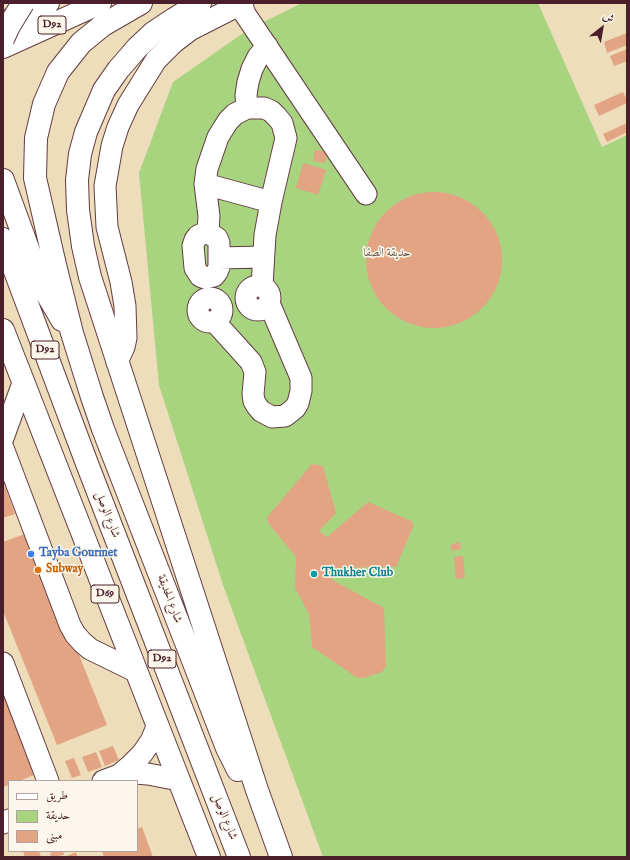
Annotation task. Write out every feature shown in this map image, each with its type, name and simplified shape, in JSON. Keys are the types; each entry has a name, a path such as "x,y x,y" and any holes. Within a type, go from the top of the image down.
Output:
{"main road":[{"path":"3,39 23,3"},
{"name":"D92","path":"3,23 48,3"},
{"name":"D92","path":"3,47 100,3"},
{"path":"72,333 35,178 36,138 44,104 58,72 81,43 102,25 141,3"},
{"path":"200,3 174,18 153,33 137,48 118,70 104,90 86,132 80,154 77,180 78,210 83,246 90,277 256,790"},
{"path":"3,180 41,284 55,310 72,333"},
{"name":"شارع الوصل","path":"3,238 86,461 239,857"},
{"name":"D69","path":"3,330 157,728 209,857"},
{"name":"شارع الحديقة","path":"72,333 103,428 227,748 239,771 256,790 281,857"}],"street":[{"path":"117,362 124,347 126,338 125,306 121,282 107,227 105,186 112,146 128,104 156,60 173,42 190,30 242,4 245,14 366,194"},
{"path":"256,257 219,258 219,243 217,238 208,233 209,207 214,201 212,186 207,169 220,147 238,127 238,118 252,69 258,57 267,46"},
{"path":"241,111 264,108 271,111 282,123 285,131 286,138 284,146 264,201 265,235 256,257 257,294 301,378 301,392 298,403 295,408 285,416 272,417 261,411 257,406 254,401 253,394 255,372 251,362 218,314 257,294"},
{"path":"212,186 264,201"},
{"path":"3,438 23,383"},
{"path":"3,448 75,634 90,649 136,671"},
{"path":"3,663 48,780"},
{"path":"111,778 131,765 142,754 151,741 157,728"},
{"path":"111,778 134,773 148,774 178,780"}],"green space":[{"name":"حديقة الصفا","path":"302,3 538,3 602,147 627,135 627,857 323,857 223,585 159,385 139,173 173,82 249,29"}],"building":[{"path":"627,33 627,45 607,53 604,42"},
{"path":"627,49 627,61 614,66 610,56"},
{"path":"623,92 627,103 599,116 594,105"},
{"path":"627,123 627,132 607,142 603,134"},
{"path":"315,150 327,152 325,163 313,161"},
{"path":"303,163 326,170 318,195 296,188"},
{"path":"434,192 454,195 466,200 482,212 494,228 499,240 502,260 499,280 494,292 482,308 466,320 454,325 434,328 414,325 402,320 386,308 374,292 369,280 366,260 369,240 374,228 386,212 402,200 414,195"},
{"name":"Thukher Club","path":"312,464 323,466 336,513 319,531 327,537 368,502 413,523 413,527 396,567 336,568 332,580 384,608 386,666 382,672 364,678 356,677 312,647 309,614 295,588 296,557 267,520 268,516"},
{"path":"3,481 15,514 3,518"},
{"path":"30,532 107,725 57,745 3,611 3,542"},
{"path":"460,542 461,549 452,551 450,545"},
{"path":"463,556 465,578 456,579 454,557"},
{"path":"3,681 39,773 22,780 8,780 8,785 3,787"},
{"path":"113,746 119,760 105,766 99,751"},
{"path":"96,752 102,767 88,772 82,757"},
{"path":"74,758 81,775 72,778 65,761"},
{"path":"142,827 153,857 104,857 102,852 138,852 138,829"},
{"path":"23,852 39,852 41,857 25,857"},
{"path":"63,852 64,855 51,857 50,853"},
{"path":"76,852 78,857 64,857"}],"place":[{"name":"Tayba Gourmet","path":"31,554"},
{"name":"Subway","path":"38,570"},
{"name":"Thukher Club","path":"314,574"}]}
